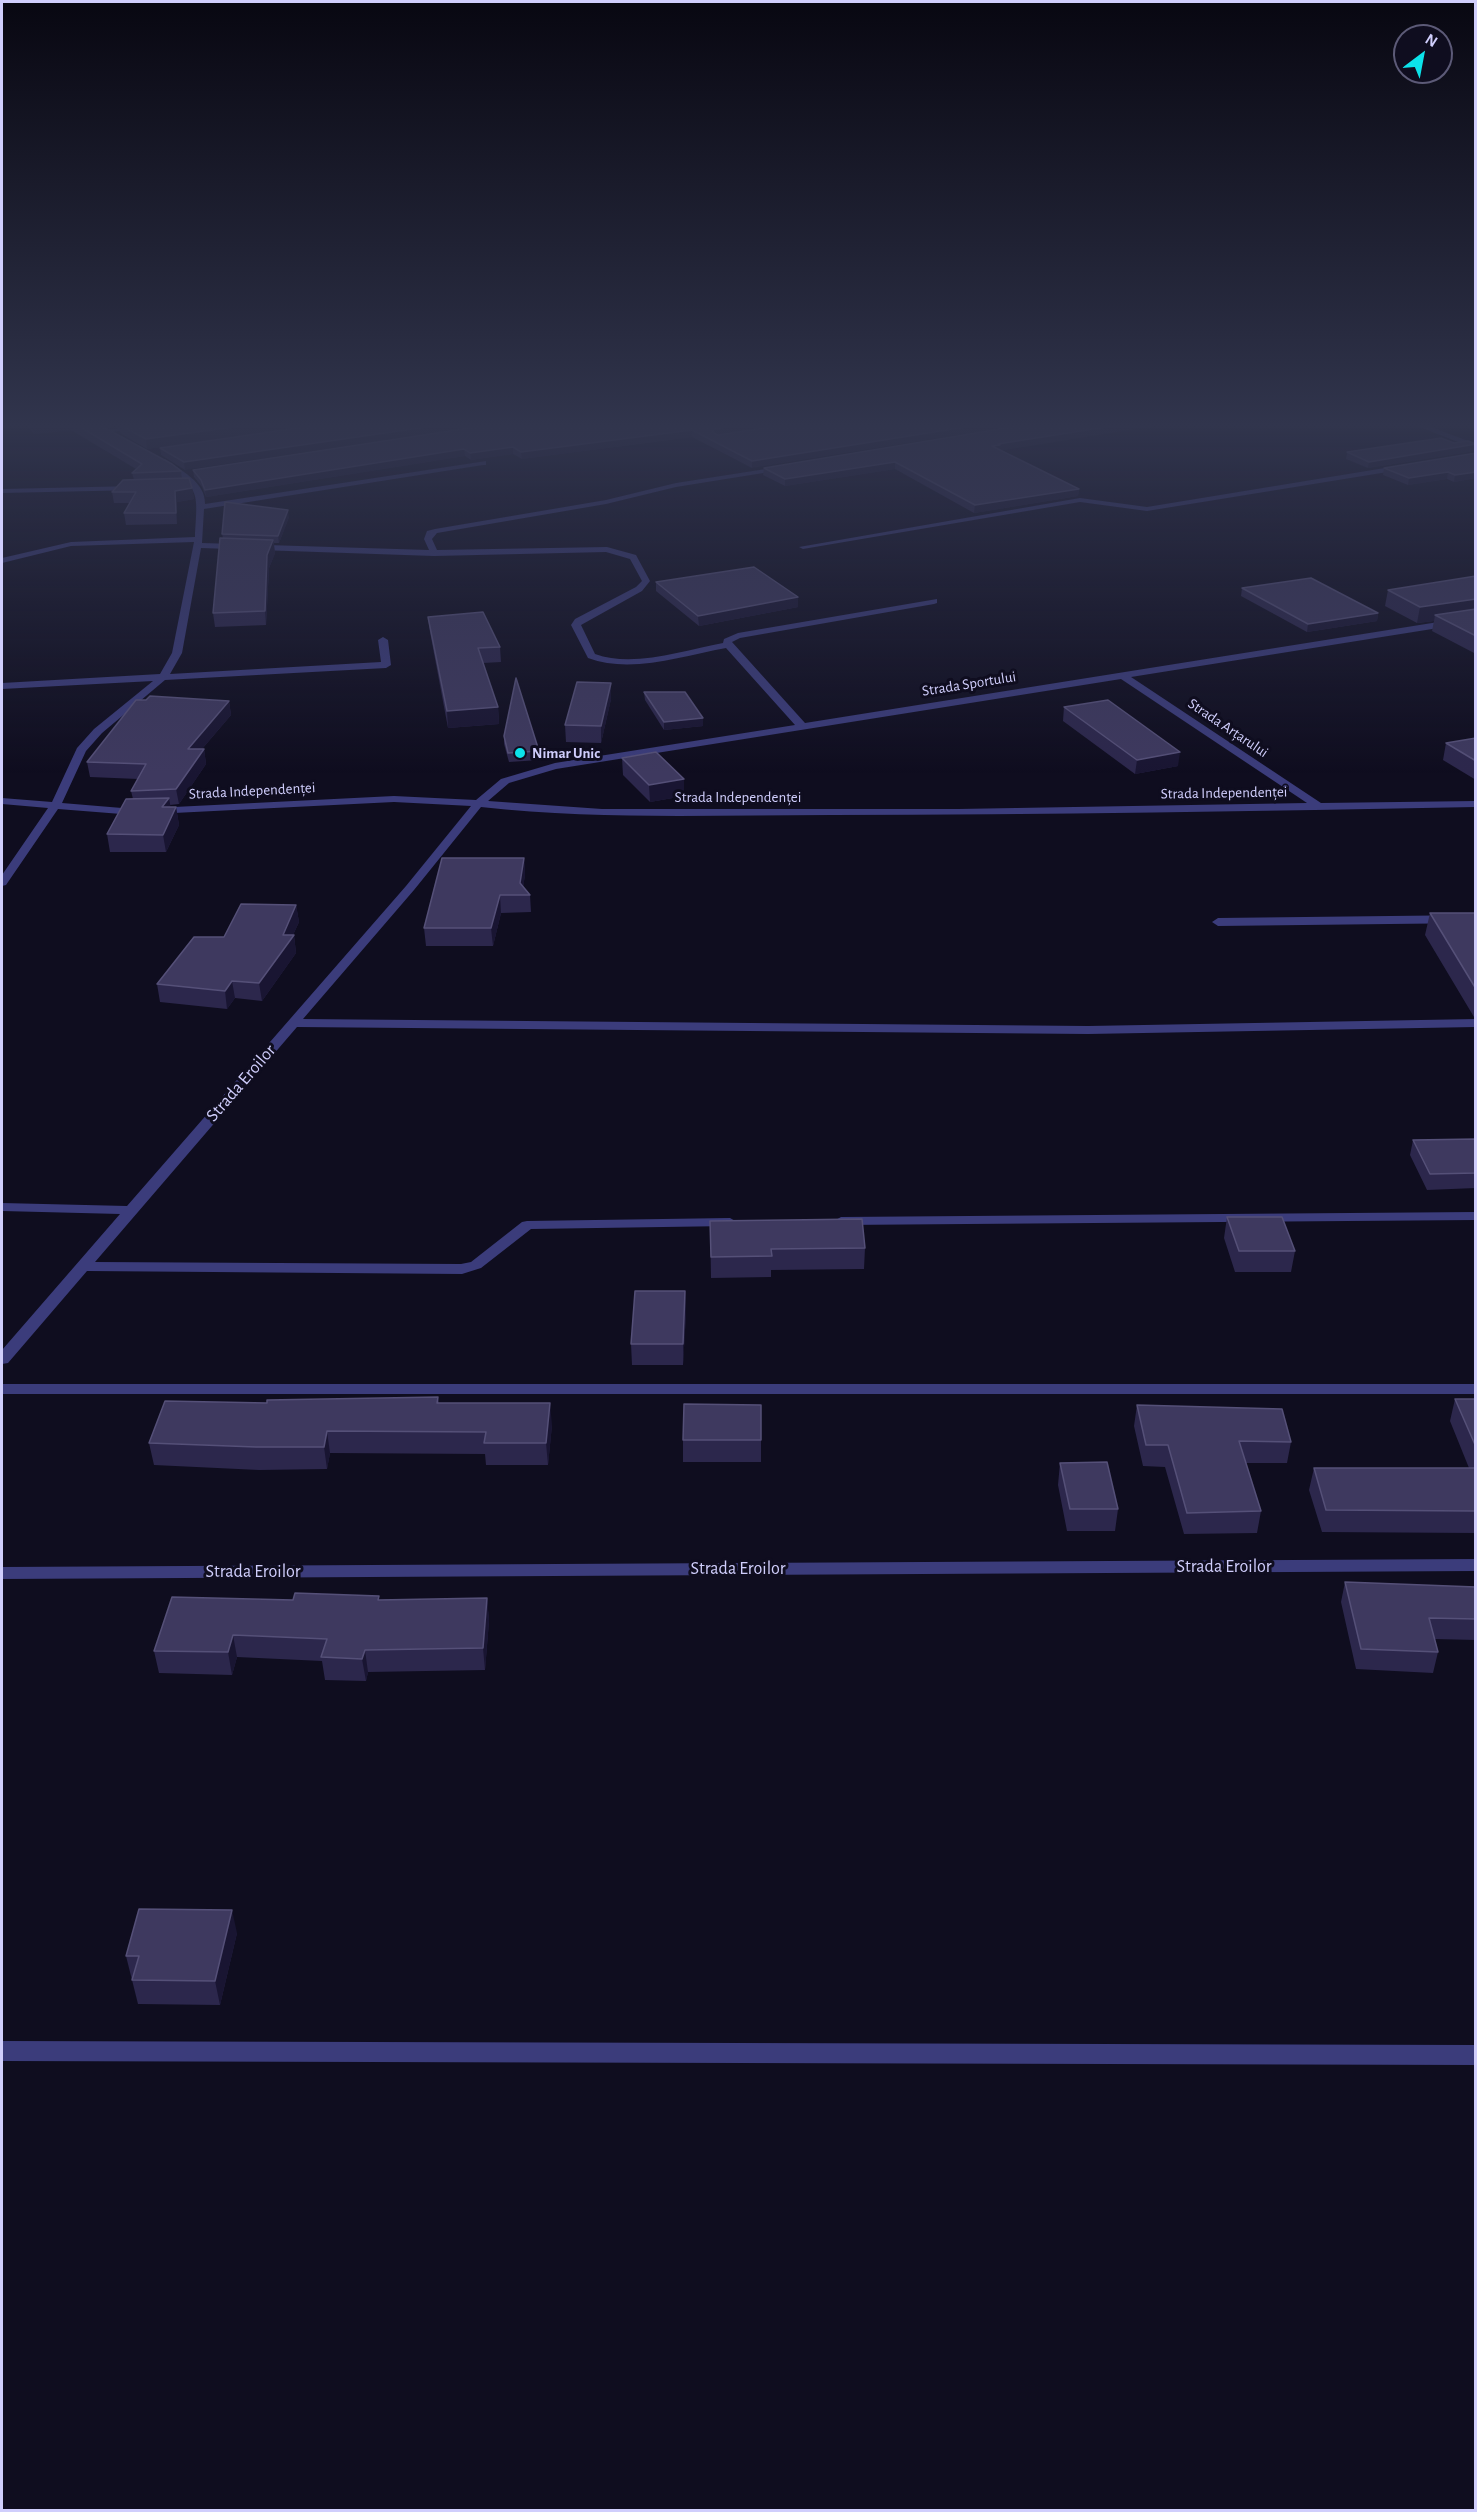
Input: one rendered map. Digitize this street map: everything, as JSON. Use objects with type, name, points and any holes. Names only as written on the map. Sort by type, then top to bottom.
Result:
[{"type":"street","points":[[428,539],[434,553]]},
{"type":"street","points":[[803,547],[849,539]]},
{"type":"street","points":[[2,883],[56,806],[81,750],[98,731],[164,676],[177,653],[198,542]]},
{"type":"street","points":[[2,560],[71,544],[198,542],[434,553],[596,548],[626,553],[633,557],[646,581],[639,588],[578,621],[576,625],[591,656],[604,662],[628,662],[728,645]]},
{"type":"street","points":[[728,645],[727,641],[738,636],[934,601]]},
{"type":"street","name":"Strada Sportului","points":[[478,804],[505,781],[536,770],[801,725],[1474,620]]},
{"type":"street","points":[[2,686],[386,665],[383,640]]},
{"type":"street","points":[[728,645],[801,725]]},
{"type":"street","name":"Strada Arțarului","points":[[1122,675],[1318,806]]},
{"type":"street","name":"Strada Independenței","points":[[2,801],[134,812],[394,799],[602,812],[958,812],[1476,804]]},
{"type":"street","name":"Strada Eroilor","points":[[2,1359],[410,888],[478,804]]},
{"type":"street","points":[[1218,922],[1476,919]]},
{"type":"street","points":[[293,1023],[1088,1030],[1476,1023]]},
{"type":"street","points":[[2,1207],[131,1210]]},
{"type":"street","points":[[822,1221],[1476,1216]]},
{"type":"street","points":[[82,1266],[462,1269],[476,1265],[527,1225],[750,1222]]},
{"type":"street","points":[[2,1389],[1476,1389]]},
{"type":"street","name":"Strada Eroilor","points":[[2,1573],[1476,1565]]},
{"type":"street","points":[[2,2051],[1476,2055]]},
{"type":"building","points":[[220,539],[273,540],[267,555],[265,611],[213,613]]},
{"type":"building","points":[[754,567],[798,597],[698,616],[656,582]]},
{"type":"building","points":[[1476,576],[1476,599],[1420,607],[1388,590]]},
{"type":"building","points":[[1311,578],[1378,613],[1308,624],[1242,588]]},
{"type":"building","points":[[1476,609],[1476,636],[1435,615]]},
{"type":"building","points":[[483,612],[500,647],[478,648],[498,707],[447,711],[428,617]]},
{"type":"building","points":[[516,678],[539,751],[508,753],[504,736]]},
{"type":"building","points":[[577,682],[611,683],[601,726],[565,725]]},
{"type":"building","points":[[644,692],[685,692],[703,718],[664,722]]},
{"type":"building","points":[[150,696],[229,701],[188,749],[204,749],[176,789],[131,791],[146,764],[87,762],[136,700],[146,700]]},
{"type":"building","points":[[1108,700],[1180,752],[1137,760],[1064,707]]},
{"type":"building","points":[[1476,738],[1476,761],[1446,743]]},
{"type":"building","points":[[656,752],[684,779],[649,785],[622,758]]},
{"type":"building","points":[[169,798],[162,807],[176,807],[163,835],[107,834],[126,799]]},
{"type":"building","points":[[442,858],[524,858],[520,883],[530,895],[500,895],[491,928],[424,928]]},
{"type":"building","points":[[241,904],[296,905],[283,935],[294,935],[259,983],[232,981],[225,991],[157,984],[194,937],[224,937]]},
{"type":"building","points":[[1430,913],[1476,913],[1476,989]]},
{"type":"building","points":[[1476,1139],[1476,1173],[1430,1174],[1413,1140]]},
{"type":"building","points":[[1227,1217],[1282,1217],[1295,1251],[1239,1251]]},
{"type":"building","points":[[862,1219],[865,1248],[771,1249],[772,1256],[711,1257],[710,1221]]},
{"type":"building","points":[[635,1291],[685,1291],[683,1344],[631,1344]]},
{"type":"building","points":[[438,1397],[437,1403],[550,1403],[546,1443],[484,1443],[486,1432],[327,1431],[324,1447],[149,1443],[165,1401],[267,1403],[267,1400]]},
{"type":"building","points":[[1455,1399],[1476,1399],[1476,1447]]},
{"type":"building","points":[[684,1404],[761,1405],[761,1440],[683,1440]]},
{"type":"building","points":[[1137,1405],[1282,1409],[1291,1442],[1239,1441],[1261,1511],[1187,1513],[1168,1445],[1146,1445]]},
{"type":"building","points":[[1107,1462],[1118,1509],[1070,1509],[1060,1463]]},
{"type":"building","points":[[1314,1468],[1476,1468],[1476,1511],[1326,1510]]},
{"type":"building","points":[[1345,1582],[1476,1587],[1476,1619],[1429,1618],[1438,1652],[1361,1649]]},
{"type":"building","points":[[295,1593],[379,1596],[378,1600],[487,1598],[483,1648],[365,1650],[362,1659],[321,1657],[327,1639],[233,1635],[228,1652],[154,1651],[172,1597],[293,1600]]},
{"type":"building","points":[[139,1909],[232,1910],[215,1981],[132,1980],[139,1956],[126,1956]]},
{"type":"place","name":"Nimar Unic","points":[[520,753]]}]
